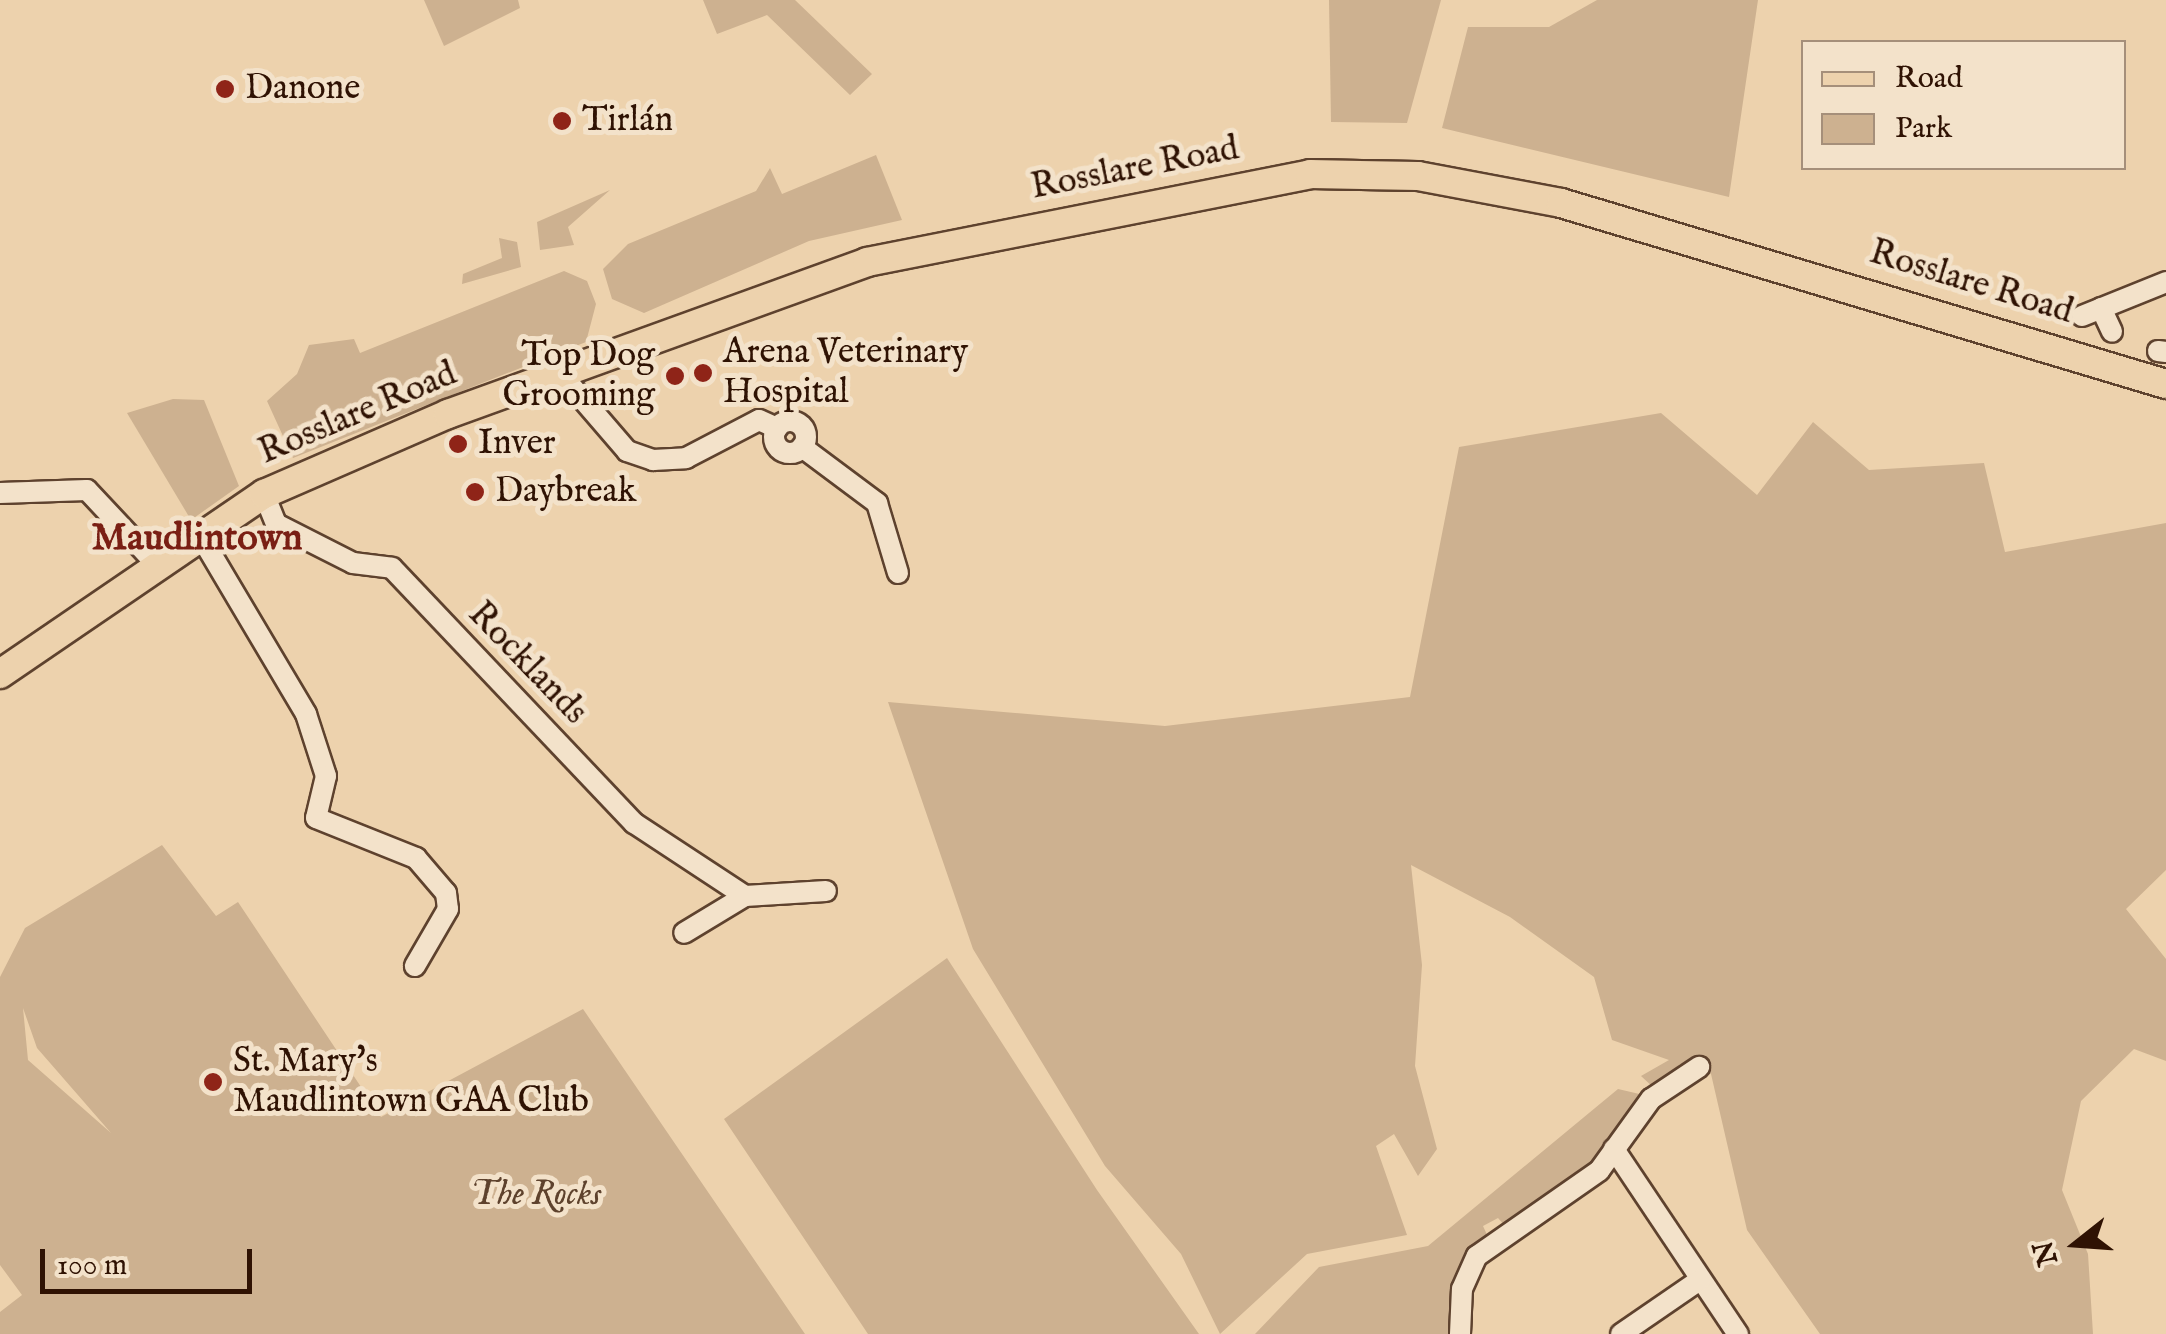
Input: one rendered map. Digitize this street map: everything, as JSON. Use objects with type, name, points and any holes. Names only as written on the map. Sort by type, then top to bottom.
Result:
[{"type":"main road","name":"Rosslare Road","points":[[158,566],[264,494],[560,372],[867,262],[1310,174],[1418,176],[1561,203],[2166,384]]},
{"type":"main road","points":[[0,674],[158,566]]},
{"type":"street","points":[[2112,332],[2092,312],[2166,282]]},
{"type":"street","points":[[560,372],[627,451],[653,460],[686,458],[759,420],[777,428],[800,424],[802,447],[877,502],[898,573]]},
{"type":"street","points":[[0,493],[87,490],[158,566]]},
{"type":"street","name":"Rocklands","points":[[264,494],[276,524],[354,563],[392,568],[634,823],[745,896]]},
{"type":"street","points":[[201,537],[306,714],[326,776],[316,818],[416,858],[446,893],[448,910],[415,966]]},
{"type":"street","points":[[684,933],[745,896],[826,892]]},
{"type":"street","points":[[1460,1334],[1462,1289],[1477,1256],[1599,1170],[1651,1099],[1690,1064]]},
{"type":"street","points":[[1614,1149],[1738,1334]]},
{"type":"street","points":[[1620,1334],[1700,1280]]},
{"type":"green space","points":[[424,0],[518,0],[520,8],[444,46]]},
{"type":"green space","points":[[703,0],[795,0],[872,74],[850,95],[767,15],[717,34]]},
{"type":"green space","points":[[1329,0],[1441,0],[1407,123],[1331,122]]},
{"type":"green space","points":[[1597,0],[1758,0],[1729,197],[1442,128],[1468,27],[1549,27]]},
{"type":"green space","points":[[876,155],[902,220],[809,241],[644,313],[612,299],[603,269],[628,244],[756,191],[770,168],[782,194]]},
{"type":"green space","points":[[610,190],[568,227],[574,245],[540,250],[537,222]]},
{"type":"green space","points":[[499,238],[517,242],[521,267],[462,284],[463,274],[502,258]]},
{"type":"green space","points":[[564,271],[587,281],[596,304],[586,342],[293,458],[267,401],[297,374],[309,345],[354,339],[360,353]]},
{"type":"green space","points":[[173,399],[204,400],[239,486],[191,520],[127,413]]},
{"type":"green space","points":[[1661,413],[1757,495],[1813,422],[1869,470],[1984,463],[2005,552],[2166,523],[2166,870],[2126,909],[2166,959],[2166,1061],[2134,1049],[2081,1101],[2062,1190],[2088,1254],[2093,1334],[1820,1334],[1747,1230],[1711,1074],[1680,1064],[1654,1088],[1641,1076],[1669,1060],[1612,1040],[1594,977],[1510,917],[1411,865],[1422,965],[1415,1066],[1437,1149],[1418,1176],[1394,1134],[1376,1146],[1407,1235],[1307,1254],[1220,1334],[1181,1254],[1105,1166],[973,949],[888,702],[1165,726],[1410,697],[1459,447]]},
{"type":"green space","name":"The Rocks","points":[[162,845],[216,916],[238,902],[381,1117],[583,1009],[805,1334],[0,1334],[0,1312],[22,1295],[0,1265],[0,977],[25,928]],"holes":[[[23,1008],[37,1048],[111,1133],[28,1060]]]},
{"type":"green space","points":[[947,958],[1097,1190],[1199,1334],[868,1334],[724,1119]]},
{"type":"green space","points":[[1618,1089],[1648,1096],[1592,1166],[1505,1226],[1498,1218],[1483,1226],[1488,1237],[1453,1334],[1255,1334],[1319,1267],[1428,1246]]},
{"type":"place","name":"Danone","points":[[225,89]]},
{"type":"place","name":"Tirlán","points":[[562,121]]},
{"type":"place","name":"Arena Veterinary Hospital","points":[[703,373]]},
{"type":"place","name":"Top Dog Grooming","points":[[675,376]]},
{"type":"place","name":"Inver","points":[[458,444]]},
{"type":"place","name":"Daybreak","points":[[475,492]]},
{"type":"place","name":"St. Mary's Maudlintown GAA Club","points":[[213,1082]]},
{"type":"district","name":"Maudlintown","points":[[197,540]]}]
